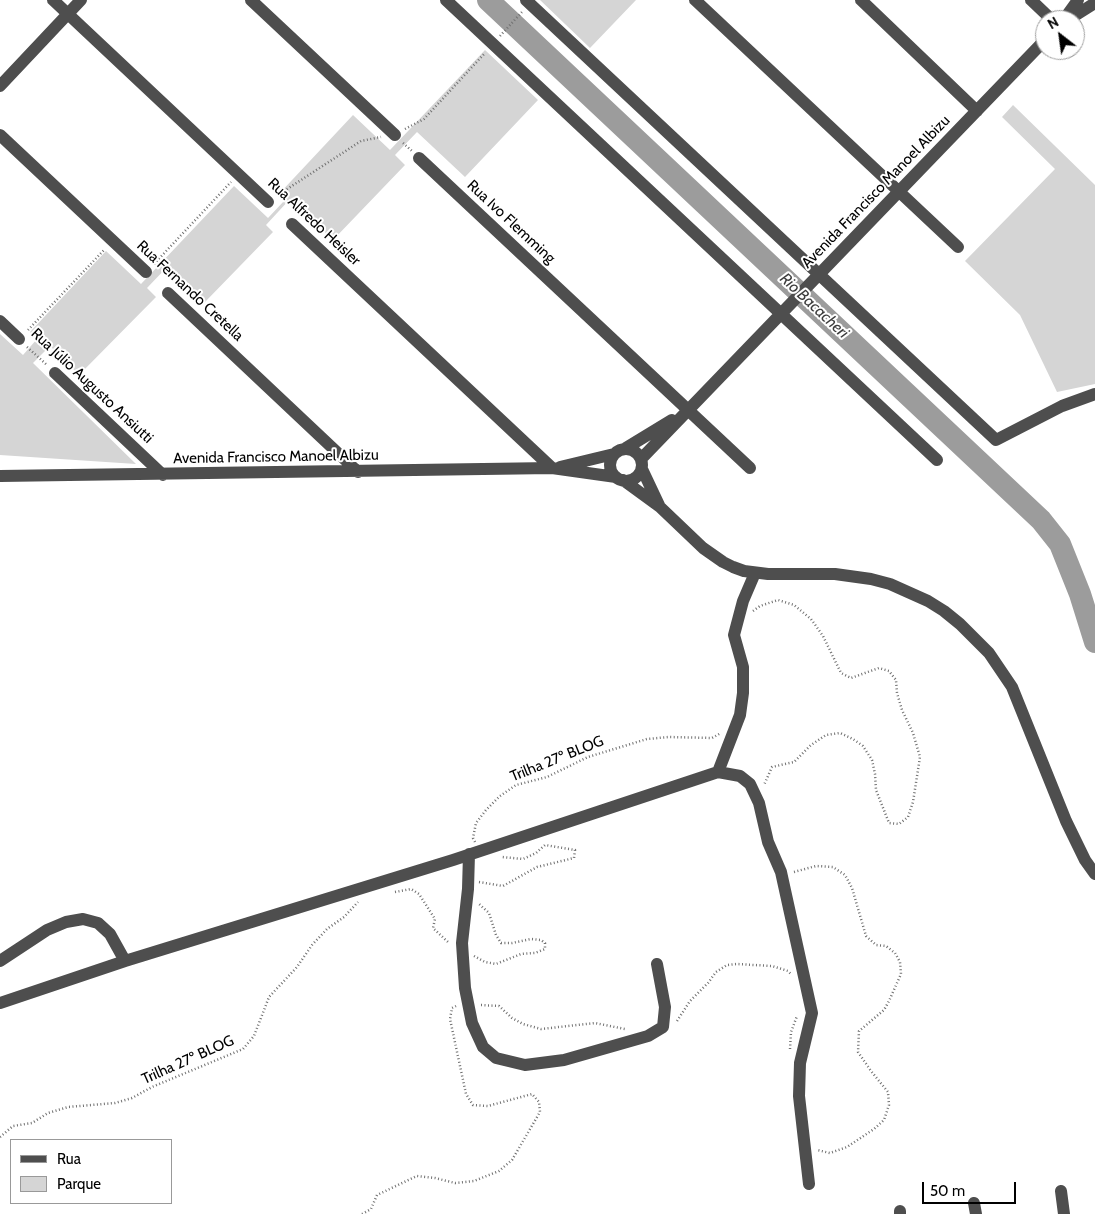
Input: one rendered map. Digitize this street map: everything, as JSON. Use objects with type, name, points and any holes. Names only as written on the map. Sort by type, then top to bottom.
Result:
[{"type":"street","name":"Rua Alfredo Heisler","points":[[53,0],[268,202]]},
{"type":"street","points":[[0,86],[80,0]]},
{"type":"street","points":[[251,0],[395,135]]},
{"type":"street","points":[[446,0],[496,40],[785,310],[937,460]]},
{"type":"street","points":[[695,0],[958,247]]},
{"type":"street","points":[[861,0],[977,111]]},
{"type":"street","points":[[1031,0],[1042,10]]},
{"type":"street","points":[[1084,10],[1095,3]]},
{"type":"street","points":[[525,5],[817,277],[996,440],[1062,406],[1095,394]]},
{"type":"street","name":"Avenida Francisco Manoel Albizu","points":[[641,464],[688,410],[1035,50]]},
{"type":"street","name":"Rua Fernando Cretella","points":[[0,135],[146,272]]},
{"type":"street","name":"Rua Ivo Flemming","points":[[419,158],[750,468]]},
{"type":"street","name":"Rua Alfredo Heisler","points":[[292,224],[552,468]]},
{"type":"street","name":"Rua Fernando Cretella","points":[[168,293],[358,472]]},
{"type":"street","name":"Rua Júlio Augusto Ansiutti","points":[[0,321],[19,339]]},
{"type":"street","name":"Rua Júlio Augusto Ansiutti","points":[[55,373],[163,475]]},
{"type":"street","name":"Avenida Francisco Manoel Albizu","points":[[552,468],[620,451],[688,410]]},
{"type":"street","points":[[660,508],[635,451],[620,451],[610,463],[612,473],[660,508],[712,556],[733,567],[755,572],[853,576],[890,584],[928,601],[944,611],[968,631],[989,653],[1012,687],[1066,821],[1085,860],[1095,874]]},
{"type":"street","points":[[619,479],[632,480],[640,473],[641,464]]},
{"type":"street","name":"Avenida Francisco Manoel Albizu","points":[[0,476],[552,468],[619,479]]},
{"type":"street","points":[[718,772],[740,715],[743,693],[743,667],[734,635],[743,601],[755,572]]},
{"type":"street","points":[[0,1003],[125,960],[475,852],[718,772],[740,776],[750,784],[759,803],[768,842],[781,872],[812,1013],[800,1063],[799,1096],[809,1184]]},
{"type":"street","points":[[475,852],[468,889],[462,943],[465,988],[472,1023],[483,1047],[496,1058],[525,1065],[564,1060],[648,1036],[663,1027],[665,1007],[657,964]]},
{"type":"street","points":[[0,961],[47,930],[66,922],[82,919],[98,923],[110,934],[125,960]]},
{"type":"street","points":[[1061,1191],[1064,1214]]},
{"type":"path","points":[[268,202],[361,141],[395,135],[424,119],[496,40],[525,5]]},
{"type":"path","points":[[395,135],[419,158]]},
{"type":"path","points":[[146,272],[238,174]]},
{"type":"path","points":[[19,339],[113,241]]},
{"type":"path","name":"Rua Júlio Augusto Ansiutti","points":[[19,339],[55,373]]},
{"type":"path","points":[[752,612],[760,606],[778,600],[794,604],[811,619],[823,636],[841,672],[851,678],[879,668],[889,671],[896,680],[897,693],[902,710],[920,757],[913,802],[908,817],[899,824],[890,823],[876,790],[872,760],[863,746],[840,733],[826,735],[811,745],[794,762],[772,768],[764,784],[759,803]]},
{"type":"path","name":"Trilha 27º BLOG","points":[[475,852],[473,838],[476,822],[500,796],[516,786],[546,777],[588,757],[647,739],[669,737],[712,738],[728,729],[740,715]]},
{"type":"path","points":[[388,894],[411,889],[419,894],[435,919],[433,928],[446,941],[485,962],[496,964],[516,956],[545,949],[545,943],[541,940],[531,939],[512,943],[500,942],[496,936],[489,912],[476,901],[468,889],[477,881],[503,886],[537,866],[574,858],[575,850],[545,846],[523,859],[496,857],[475,852]]},
{"type":"path","points":[[781,872],[798,872],[816,866],[833,867],[845,875],[852,888],[866,936],[876,945],[886,946],[895,952],[900,962],[901,974],[884,1010],[859,1031],[858,1052],[871,1072],[888,1092],[889,1105],[884,1120],[847,1147],[830,1153],[811,1147],[803,1135]]},
{"type":"path","name":"Trilha 27º BLOG","points":[[0,1137],[13,1126],[32,1123],[48,1113],[68,1107],[115,1103],[132,1098],[152,1087],[243,1049],[254,1036],[269,997],[297,967],[322,934],[359,901]]},
{"type":"green space","points":[[540,0],[636,0],[590,48]]},
{"type":"green space","points":[[485,50],[538,100],[465,177],[417,132],[395,155],[405,165],[333,240],[290,199],[266,225],[273,232],[205,302],[168,266],[147,288],[156,297],[79,375],[50,346],[33,363],[136,464],[0,455],[0,334],[23,355],[37,339],[30,332],[106,251],[141,284],[234,186],[268,218],[284,201],[278,195],[353,115],[390,150]]},
{"type":"green space","points":[[1013,105],[1095,185],[1095,384],[1057,392],[1020,315],[965,261],[1055,169],[1002,117]]},
{"type":"waterway","name":"Rio Bacacheri","points":[[488,0],[1041,520],[1060,544],[1080,594],[1095,642]]}]
